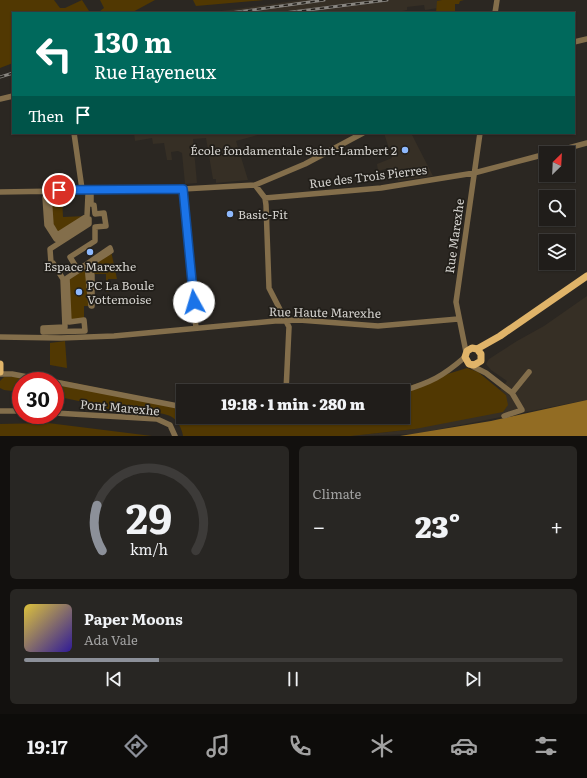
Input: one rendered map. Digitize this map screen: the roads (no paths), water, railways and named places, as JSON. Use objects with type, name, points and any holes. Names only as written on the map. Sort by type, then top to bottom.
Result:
[{"type":"main road","points":[[470,352],[482,356],[480,362],[472,366],[467,363],[470,352],[500,336],[587,276]]},
{"type":"main road","points":[[0,364],[0,373]]},
{"type":"street","points":[[495,12],[497,0]]},
{"type":"street","points":[[575,42],[587,39]]},
{"type":"street","points":[[0,99],[12,96]]},
{"type":"street","points":[[74,134],[82,189]]},
{"type":"street","points":[[0,192],[82,189],[183,189],[255,186],[306,164],[361,134]]},
{"type":"street","name":"Rue Marexhe","points":[[470,352],[464,341],[458,319],[456,302],[480,134]]},
{"type":"street","points":[[575,146],[587,143]]},
{"type":"street","name":"Rue des Trois Pierres","points":[[265,198],[381,188],[474,173],[539,156]]},
{"type":"street","points":[[255,186],[265,198],[269,288],[287,320],[289,327],[286,384]]},
{"type":"street","points":[[183,189],[196,328]]},
{"type":"street","points":[[88,195],[91,195],[91,204],[94,205],[95,214],[104,214],[106,226],[95,227],[95,241],[70,257],[78,270],[110,248],[111,251],[89,265],[89,275],[92,275],[92,306],[87,265],[67,278],[69,322],[84,320],[85,331],[44,332],[44,328],[65,326],[63,279],[53,263],[51,263],[50,249],[89,224],[89,219],[56,239],[48,225],[45,197],[49,196],[51,225],[57,235],[87,216],[88,195]]},
{"type":"street","name":"Rue Haute Marexhe","points":[[0,337],[61,338],[114,336],[287,320],[378,326],[458,319]]},
{"type":"street","points":[[410,389],[432,382],[448,372],[470,352]]},
{"type":"street","points":[[480,362],[486,373]]},
{"type":"street","points":[[472,366],[486,373],[512,393],[522,410],[504,416]]},
{"type":"street","points":[[512,393],[529,372]]},
{"type":"street","points":[[0,373],[12,374]]},
{"type":"street","points":[[64,384],[176,406]]},
{"type":"street","points":[[0,411],[12,411]]},
{"type":"street","name":"Pont Marexhe","points":[[64,414],[157,419],[170,425],[175,436]]},
{"type":"railway","points":[[237,12],[324,0]]},
{"type":"railway","points":[[292,12],[387,0]]},
{"type":"railway","points":[[0,77],[12,73]]},
{"type":"place","name":"École fondamentale Saint-Lambert 2","points":[[405,150]]},
{"type":"place","name":"Basic-Fit","points":[[230,214]]},
{"type":"place","name":"Espace Marexhe","points":[[90,252]]},
{"type":"place","name":"PC La Boule Vottemoise","points":[[79,292]]}]
